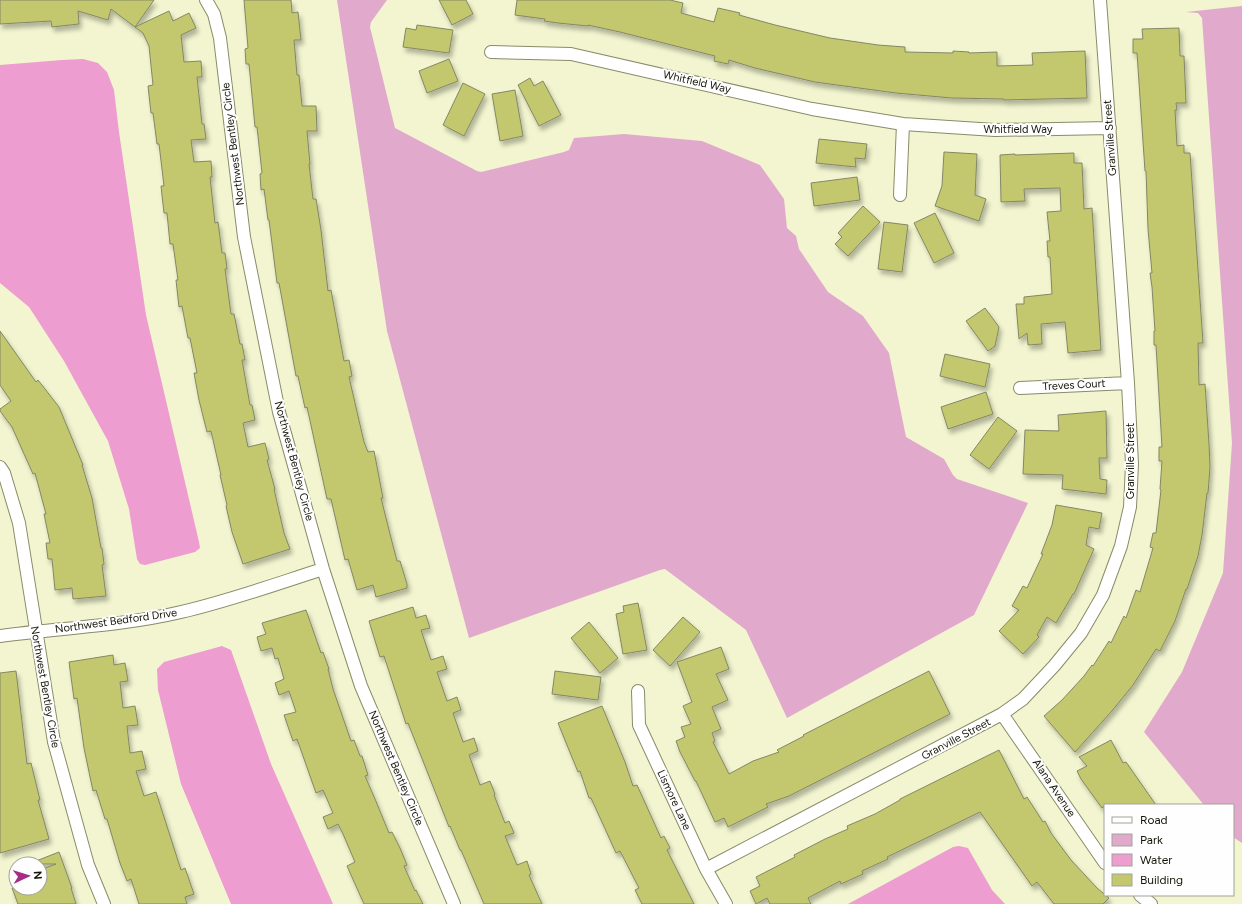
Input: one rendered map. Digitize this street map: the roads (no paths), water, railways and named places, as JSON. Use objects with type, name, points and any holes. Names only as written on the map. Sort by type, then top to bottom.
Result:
[{"type":"street","name":"Northwest Bentley Circle","points":[[206,0],[214,14],[220,38],[244,237],[279,412],[323,569],[361,686],[454,904]]},
{"type":"street","name":"Granville Street","points":[[706,869],[1002,714],[1023,699],[1054,666],[1081,633],[1103,595],[1121,546],[1130,507],[1132,464],[1128,383],[1100,0]]},
{"type":"street","name":"Whitfield Way","points":[[491,52],[571,54],[812,109],[903,124],[995,130],[1110,128]]},
{"type":"street","points":[[900,195],[903,124]]},
{"type":"street","name":"Treves Court","points":[[1020,388],[1128,383]]},
{"type":"street","name":"Northwest Bentley Circle","points":[[0,467],[4,473],[19,523],[35,631],[54,742],[88,865],[104,904]]},
{"type":"street","name":"Northwest Bedford Drive","points":[[0,636],[117,623],[180,612],[222,601],[323,569]]},
{"type":"street","name":"Lismore Lane","points":[[638,690],[639,725],[706,869],[726,904]]},
{"type":"street","name":"Alana Avenue","points":[[1002,714],[1104,862]]},
{"type":"street","points":[[1141,896],[1151,904]]},
{"type":"water","points":[[83,59],[98,63],[107,72],[114,90],[146,315],[200,548],[195,552],[145,565],[140,564],[137,559],[129,509],[108,441],[64,361],[29,307],[0,283],[0,65]]},
{"type":"water","points":[[222,646],[231,650],[271,764],[333,904],[231,904],[181,784],[158,690],[157,669],[164,662]]},
{"type":"water","points":[[959,846],[968,848],[992,890],[1005,904],[848,904],[953,847]]}]
